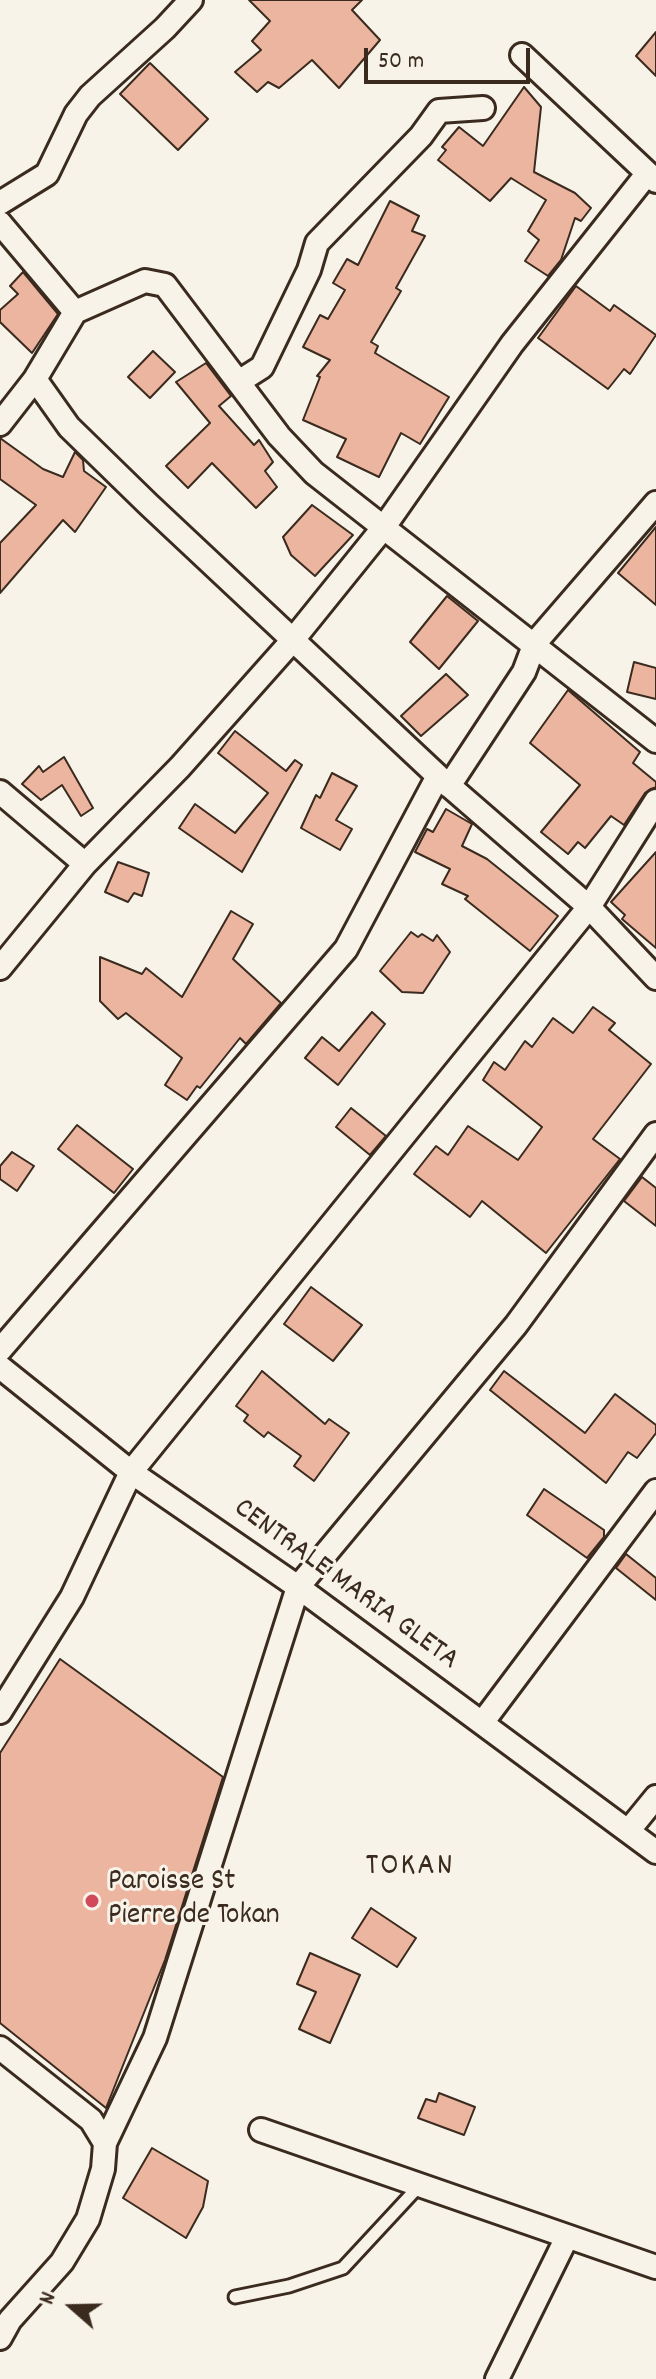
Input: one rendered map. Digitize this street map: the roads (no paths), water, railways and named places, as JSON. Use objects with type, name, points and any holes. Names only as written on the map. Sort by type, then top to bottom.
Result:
[{"type":"street","points":[[0,203],[47,174],[76,114],[90,96],[191,0]]},
{"type":"street","points":[[0,968],[85,864],[180,767],[292,641],[384,527],[512,344],[652,177],[522,55]]},
{"type":"street","points":[[240,381],[262,367],[309,270],[317,243],[421,136],[439,111],[483,108]]},
{"type":"street","points":[[0,223],[75,312]]},
{"type":"street","points":[[0,424],[35,379],[75,312],[145,281],[165,285],[279,436],[314,473],[535,643],[656,741]]},
{"type":"street","points":[[35,379],[69,427],[292,641],[444,781],[589,907],[656,978]]},
{"type":"street","points":[[0,1350],[346,949],[444,781],[524,672],[535,643],[656,503]]},
{"type":"street","points":[[0,792],[85,864]]},
{"type":"street","points":[[0,1712],[72,1597],[131,1472],[589,907],[656,801]]},
{"type":"street","points":[[0,2338],[10,2320],[62,2262],[88,2219],[103,2169],[105,2143],[155,2038],[298,1587],[516,1325],[656,1134]]},
{"type":"street","name":"CENTRALE MARIA GLETA","points":[[0,1367],[131,1472],[298,1587],[656,1852]]},
{"type":"street","points":[[482,1723],[656,1491]]},
{"type":"street","points":[[629,1830],[656,1797]]},
{"type":"street","points":[[0,2048],[91,2120],[105,2143]]},
{"type":"street","points":[[261,2130],[656,2267]]},
{"type":"street","points":[[497,2379],[567,2237]]},
{"type":"lane","points":[[235,2297],[289,2286],[343,2268],[420,2185]]},
{"type":"place","name":"Paroisse St Pierre de Tokan","points":[[92,1901]]},
{"type":"district","name":"TOKAN","points":[[410,1869]]}]
